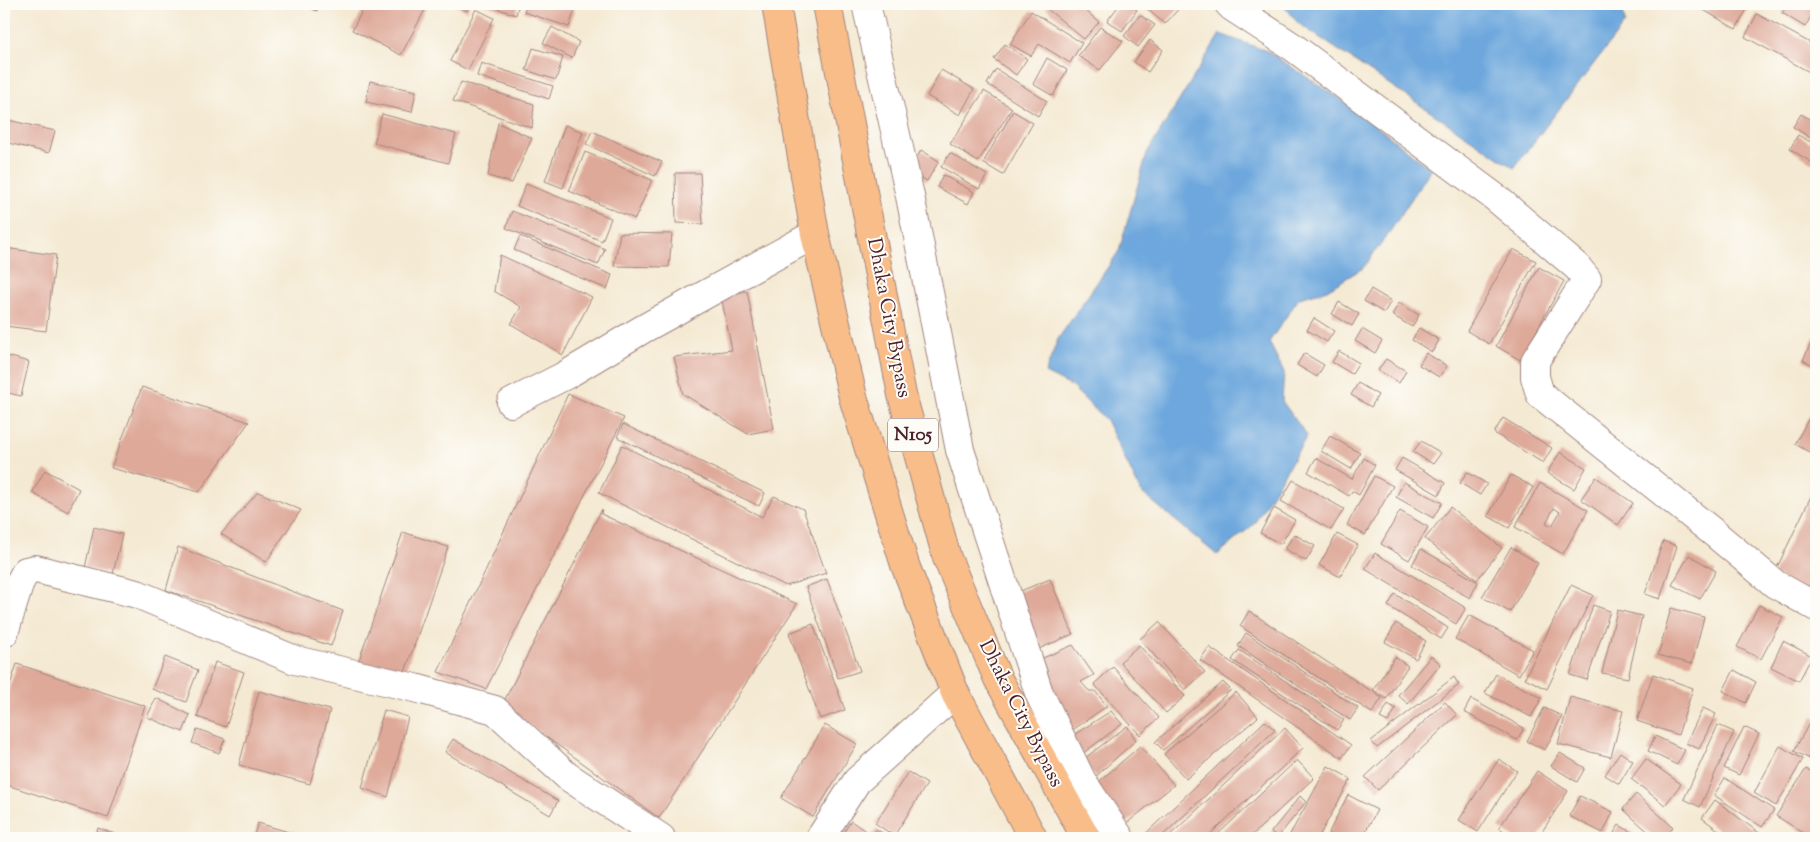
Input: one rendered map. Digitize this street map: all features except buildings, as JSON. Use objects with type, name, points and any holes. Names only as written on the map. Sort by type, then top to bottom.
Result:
[{"type":"highway","points":[[776,4],[815,234],[853,397],[904,566],[955,693],[1033,838]]},
{"type":"highway","name":"Dhaka City Bypass","points":[[827,4],[902,395],[947,558],[998,680],[1086,838]]},
{"type":"street","points":[[866,4],[910,196],[960,450],[1039,693],[1082,781],[1120,838]]},
{"type":"street","points":[[1229,4],[1232,8],[1293,47],[1496,198],[1577,267],[1587,279],[1535,361],[1535,377],[1540,394],[1775,584],[1816,607]]},
{"type":"street","points":[[511,403],[566,375],[644,329],[815,234]]},
{"type":"street","points":[[4,633],[20,582],[26,571],[36,569],[137,594],[295,660],[415,688],[495,710],[567,776],[661,838]]},
{"type":"street","points":[[820,838],[858,781],[955,693]]},
{"type":"water","points":[[1283,4],[1622,4],[1625,23],[1514,168],[1298,23]]},
{"type":"water","points":[[1220,34],[1267,51],[1348,104],[1431,169],[1391,230],[1363,268],[1327,290],[1299,298],[1269,342],[1284,372],[1282,401],[1307,436],[1254,524],[1217,555],[1141,492],[1106,420],[1071,386],[1045,373],[1058,339],[1119,251],[1147,153]]}]
